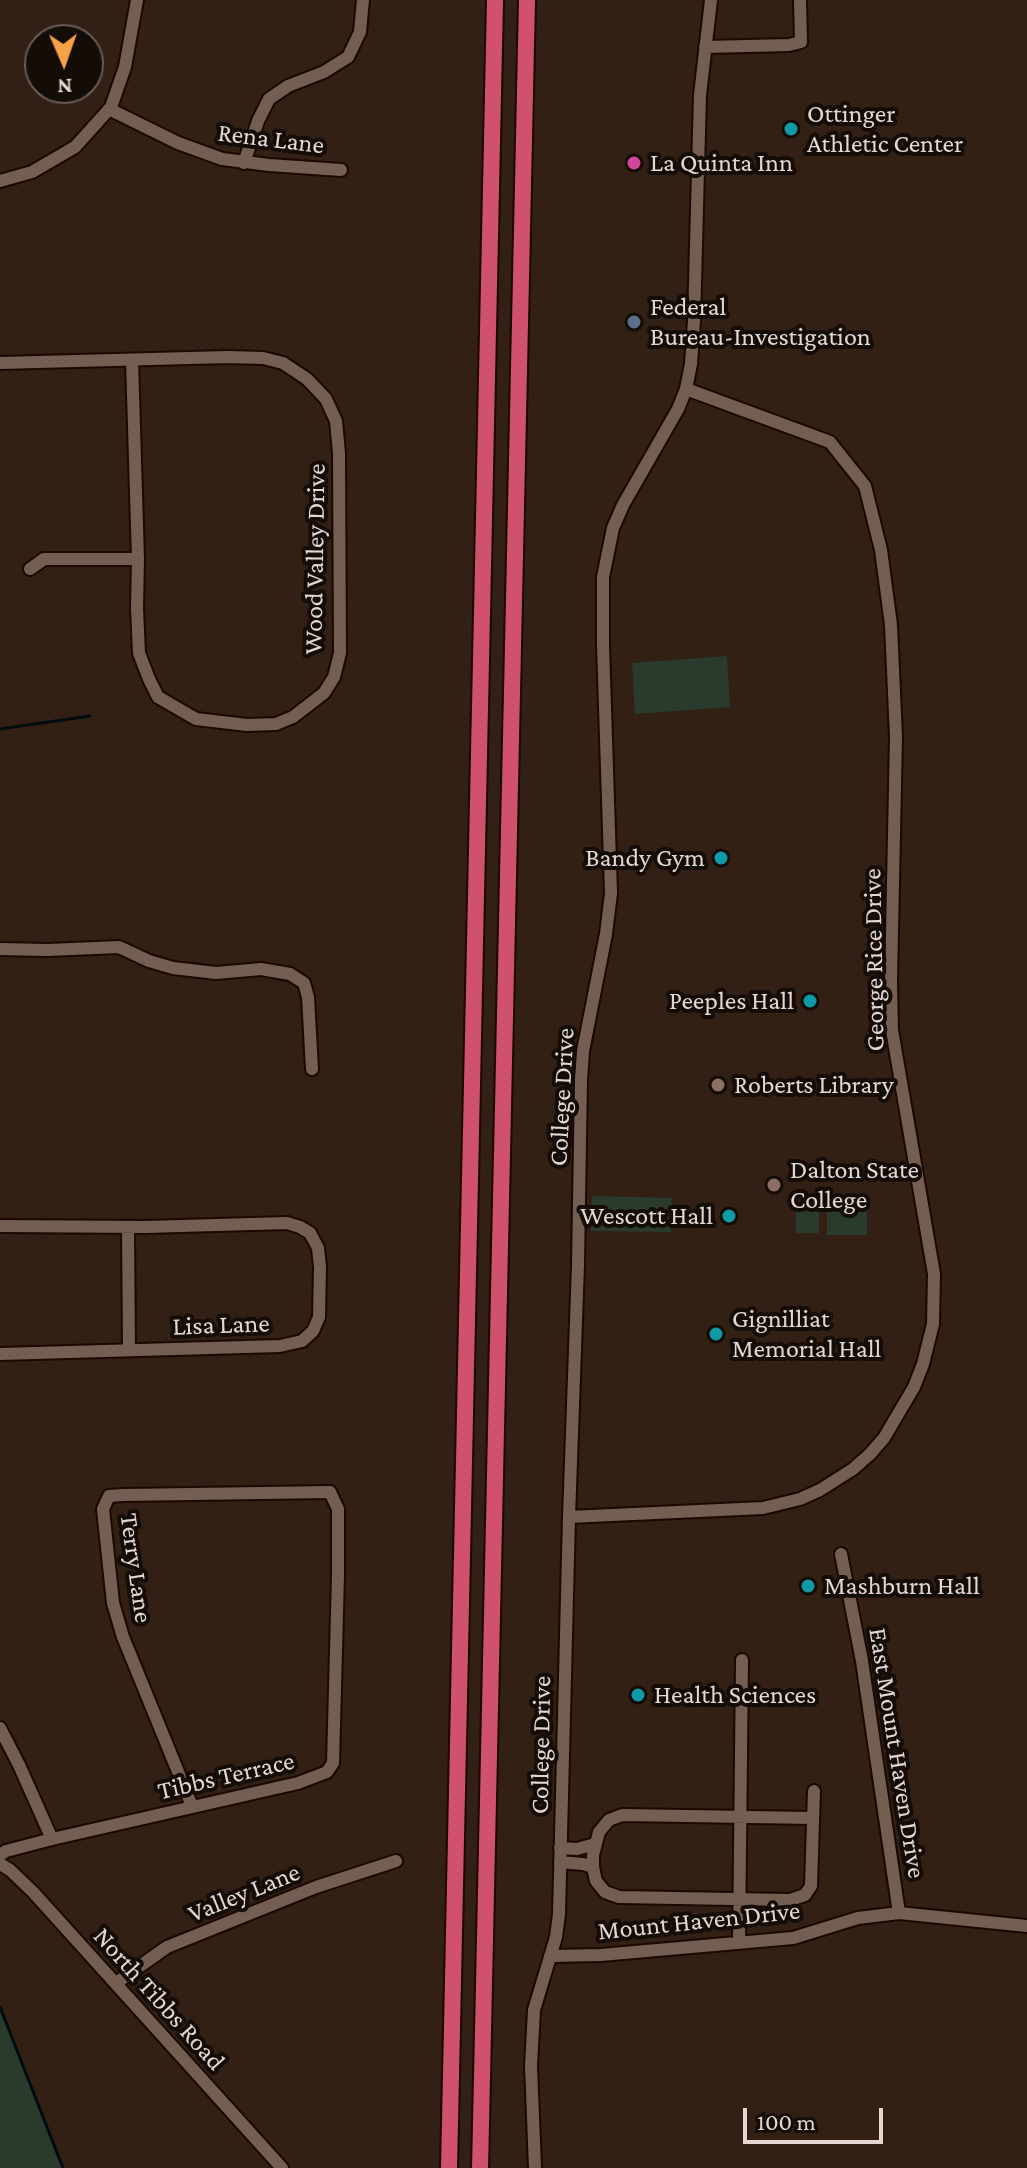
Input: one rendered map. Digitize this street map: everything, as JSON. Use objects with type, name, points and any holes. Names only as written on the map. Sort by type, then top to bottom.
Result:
[{"type":"highway","points":[[449,2168],[495,0]]},
{"type":"highway","points":[[480,2168],[527,0]]},
{"type":"street","points":[[0,181],[32,172],[75,147],[109,109],[125,67],[137,0]]},
{"type":"street","points":[[244,163],[269,99],[288,86],[324,72],[348,57],[360,32],[363,0]]},
{"type":"street","name":"College Drive","points":[[535,2168],[531,2066],[534,2010],[556,1937],[559,1914],[582,1065],[611,893],[603,577],[613,528],[686,389],[691,364],[700,95],[711,0]]},
{"type":"street","points":[[705,47],[801,42],[800,0]]},
{"type":"street","name":"Rena Lane","points":[[109,109],[178,143],[222,159],[341,170]]},
{"type":"street","name":"Wood Valley Drive","points":[[0,363],[228,357],[263,358],[283,363],[307,379],[326,399],[336,421],[339,453],[340,653],[334,677],[324,693],[293,717],[276,724],[247,725],[196,719],[158,697],[149,679],[139,653],[132,360]]},
{"type":"street","name":"George Rice Drive","points":[[569,1517],[763,1508],[800,1499],[820,1490],[853,1469],[884,1438],[914,1387],[933,1324],[934,1274],[892,1030],[896,737],[891,625],[881,550],[865,486],[830,442],[686,389]]},
{"type":"street","points":[[30,569],[44,559],[138,559]]},
{"type":"street","points":[[0,949],[119,947],[173,968],[216,973],[261,969],[290,974],[304,983],[308,997],[312,1069]]},
{"type":"street","name":"Lisa Lane","points":[[0,1226],[287,1223],[310,1233],[318,1248],[320,1267],[319,1317],[313,1331],[302,1341],[280,1346],[0,1354]]},
{"type":"street","points":[[128,1227],[129,1350]]},
{"type":"street","name":"Tibbs Terrace","points":[[0,1855],[52,1839],[317,1777],[327,1772],[333,1763],[338,1509],[330,1492]]},
{"type":"street","name":"Terry Lane","points":[[192,1806],[123,1637],[113,1603],[103,1509],[109,1496],[330,1492]]},
{"type":"street","name":"East Mount Haven Drive","points":[[841,1554],[862,1661],[899,1913]]},
{"type":"street","points":[[739,1943],[742,1660]]},
{"type":"street","points":[[0,1728],[52,1839]]},
{"type":"street","points":[[813,1818],[622,1815],[609,1820],[599,1832],[593,1867],[596,1881],[605,1892],[619,1897],[790,1900],[805,1895],[811,1886],[814,1791]]},
{"type":"street","points":[[560,1848],[577,1849],[595,1844]]},
{"type":"street","name":"Valley Lane","points":[[116,1983],[167,1947],[316,1887],[396,1861]]},
{"type":"street","points":[[560,1862],[593,1867]]},
{"type":"street","name":"North Tibbs Road","points":[[0,1864],[33,1892],[282,2168]]},
{"type":"street","name":"Mount Haven Drive","points":[[550,1956],[601,1955],[793,1938],[858,1918],[899,1913],[1027,1926]]},
{"type":"green space","points":[[727,656],[730,707],[635,714],[632,663]]},
{"type":"green space","points":[[592,1196],[672,1198],[671,1232],[591,1231]]},
{"type":"green space","points":[[827,1202],[867,1202],[867,1235],[827,1235]]},
{"type":"green space","points":[[796,1203],[819,1203],[819,1233],[796,1233]]},
{"type":"green space","points":[[0,2004],[64,2168],[0,2168]]},
{"type":"waterway","points":[[0,729],[90,716]]},
{"type":"waterway","points":[[0,2007],[63,2168]]},
{"type":"place","name":"Ottinger Athletic Center","points":[[791,129]]},
{"type":"place","name":"La Quinta Inn","points":[[634,163]]},
{"type":"place","name":"Federal Bureau-Investigation","points":[[634,322]]},
{"type":"place","name":"Bandy Gym","points":[[721,858]]},
{"type":"place","name":"Peeples Hall","points":[[810,1001]]},
{"type":"place","name":"Roberts Library","points":[[718,1085]]},
{"type":"place","name":"Dalton State College","points":[[774,1185]]},
{"type":"place","name":"Wescott Hall","points":[[729,1216]]},
{"type":"place","name":"Gignilliat Memorial Hall","points":[[716,1334]]},
{"type":"place","name":"Mashburn Hall","points":[[808,1586]]},
{"type":"place","name":"Health Sciences","points":[[638,1695]]}]
